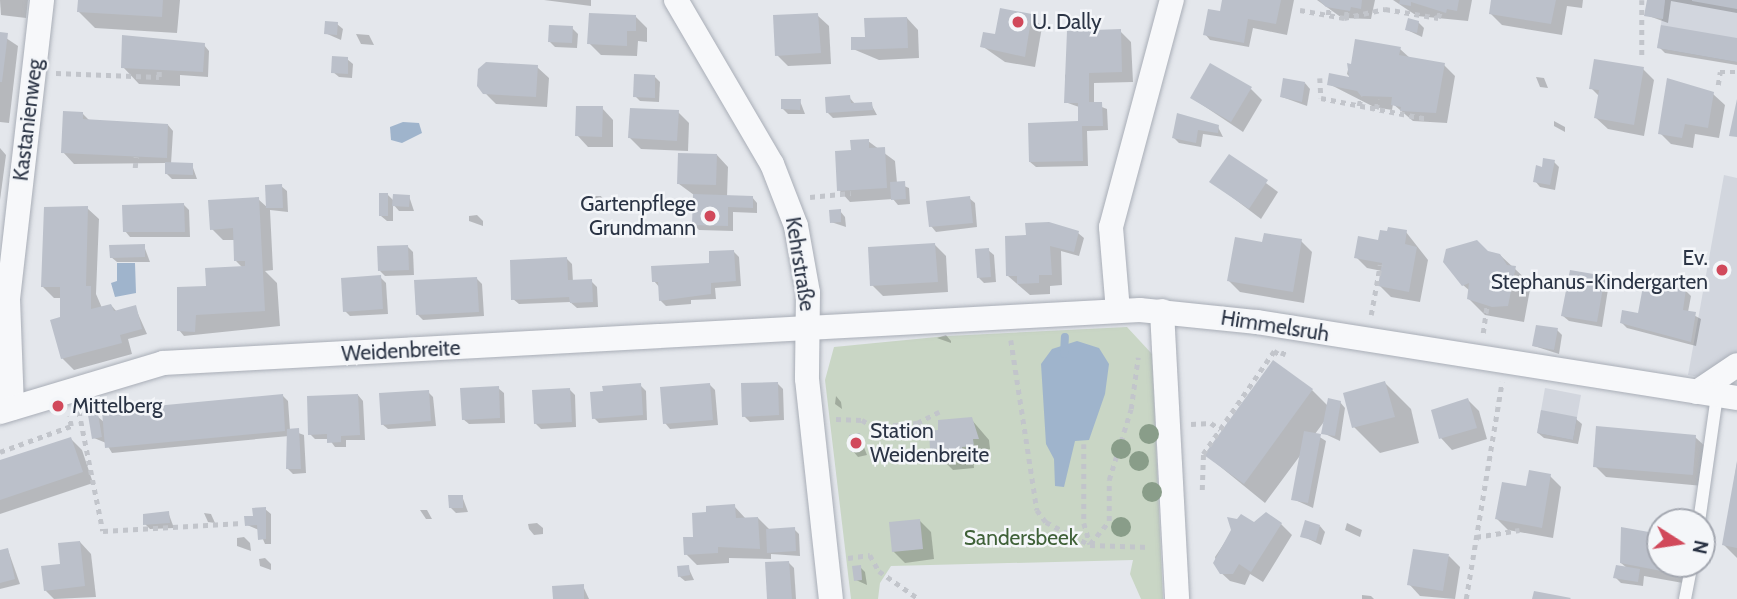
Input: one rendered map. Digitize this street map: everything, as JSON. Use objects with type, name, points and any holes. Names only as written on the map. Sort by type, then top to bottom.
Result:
[{"type":"street","name":"Kastanienweg","points":[[6,410],[8,299],[42,0]]},
{"type":"street","name":"Kehrstraße","points":[[676,0],[743,109],[788,200],[808,293],[810,419],[831,599]]},
{"type":"street","points":[[1118,311],[1111,227],[1172,0]]},
{"type":"street","points":[[1162,310],[1166,337],[1177,599]]},
{"type":"street","name":"Himmelsruh","points":[[808,327],[1162,310],[1717,395]]},
{"type":"street","name":"Weidenbreite","points":[[6,410],[163,363],[808,327]]},
{"type":"street","points":[[1717,395],[1726,369],[1737,365]]},
{"type":"lane","points":[[1701,508],[1717,395]]},
{"type":"lane","points":[[1685,599],[1689,578]]},
{"type":"path","points":[[1642,0],[1642,57]]},
{"type":"path","points":[[1328,15],[1329,7]]},
{"type":"path","points":[[1300,10],[1346,18],[1385,9],[1404,9],[1438,18],[1440,12]]},
{"type":"path","points":[[1346,18],[1347,10]]},
{"type":"path","points":[[34,73],[159,77],[159,70]]},
{"type":"path","points":[[1718,85],[1720,72],[1737,72]]},
{"type":"path","points":[[1320,78],[1321,98],[1428,119]]},
{"type":"path","points":[[1359,106],[1361,96]]},
{"type":"path","points":[[1376,109],[1378,99]]},
{"type":"path","points":[[135,168],[136,157]]},
{"type":"path","points":[[788,200],[851,192]]},
{"type":"path","points":[[1366,340],[1380,265]]},
{"type":"path","points":[[1484,328],[1487,306]]},
{"type":"path","points":[[988,318],[988,335],[1010,334],[1037,510],[1046,522],[1090,544],[1175,547]]},
{"type":"path","points":[[1090,544],[1109,521],[1109,480],[1131,409],[1139,352],[1166,337]]},
{"type":"path","points":[[1202,490],[1203,454],[1274,351],[1277,353]]},
{"type":"path","points":[[1466,599],[1501,386]]},
{"type":"path","points":[[75,388],[103,531],[242,523]]},
{"type":"path","points":[[810,419],[854,419],[873,427],[917,423],[939,412]]},
{"type":"path","points":[[1189,424],[1211,423],[1220,429]]},
{"type":"path","points":[[0,452],[71,426]]},
{"type":"path","points":[[1084,444],[1084,523],[1090,544]]},
{"type":"path","points":[[1476,537],[1519,530]]},
{"type":"path","points":[[827,561],[870,555],[879,571],[919,599]]},
{"type":"shaded area","points":[[1665,0],[1737,0],[1737,62],[1657,48]]},
{"type":"shaded area","name":"Ev. Stephanus-Kindergarten","points":[[1724,175],[1737,178],[1737,357],[1699,377],[1688,375]]},
{"type":"shaded area","points":[[1545,388],[1581,395],[1573,440],[1537,433]]},
{"type":"green space","name":"Sandersbeek","points":[[1127,327],[1152,354],[1163,599],[1141,599],[1130,574],[1133,560],[891,566],[880,583],[878,599],[851,599],[825,380],[834,347],[947,336]]},
{"type":"water","points":[[403,122],[419,123],[422,133],[402,143],[391,140],[390,127]]},
{"type":"water","points":[[117,263],[135,263],[136,293],[115,297],[111,283],[117,281]]},
{"type":"water","points":[[1077,341],[1099,348],[1109,364],[1105,394],[1089,440],[1075,441],[1064,487],[1055,486],[1054,459],[1046,444],[1041,364],[1052,349]]},
{"type":"building","points":[[78,0],[163,0],[162,17],[77,12]]},
{"type":"building","points":[[1222,0],[1281,0],[1276,24],[1248,19],[1244,43],[1203,35],[1208,9],[1220,11]]},
{"type":"building","points":[[1319,0],[1362,0],[1361,9],[1351,7],[1350,11],[1326,7]]},
{"type":"building","points":[[1400,0],[1459,0],[1457,11],[1447,9],[1446,13],[1411,2],[1411,6],[1399,4]]},
{"type":"building","points":[[1491,0],[1556,0],[1551,24],[1489,14]]},
{"type":"building","points":[[1647,0],[1665,0],[1663,19],[1644,16]]},
{"type":"building","points":[[1737,0],[1737,9],[1692,1]]},
{"type":"building","points":[[1000,8],[1032,14],[1025,57],[980,47],[983,32],[995,34]]},
{"type":"building","points":[[589,13],[636,15],[636,31],[627,31],[627,46],[587,44]]},
{"type":"building","points":[[818,13],[821,53],[775,56],[773,15]]},
{"type":"building","points":[[907,17],[908,48],[851,50],[851,37],[865,37],[864,18]]},
{"type":"building","points":[[1408,18],[1419,21],[1417,33],[1405,30]]},
{"type":"building","points":[[325,21],[338,22],[337,35],[324,34]]},
{"type":"building","points":[[549,25],[573,26],[572,43],[548,42]]},
{"type":"building","points":[[1661,25],[1737,38],[1737,62],[1657,48]]},
{"type":"building","points":[[1121,29],[1122,72],[1089,73],[1089,102],[1102,102],[1103,126],[1082,126],[1083,161],[1029,162],[1028,123],[1078,121],[1078,103],[1064,103],[1067,31]]},
{"type":"building","points":[[0,32],[8,33],[2,82],[0,82]]},
{"type":"building","points":[[122,35],[205,43],[203,72],[121,68]]},
{"type":"building","points":[[1355,39],[1401,47],[1399,55],[1445,63],[1436,113],[1400,111],[1401,107],[1391,105],[1392,97],[1361,96],[1357,91],[1327,85],[1329,73],[1349,77],[1347,63],[1351,64]]},
{"type":"building","points":[[332,56],[348,57],[348,74],[331,73]]},
{"type":"building","points":[[1594,59],[1644,67],[1634,125],[1594,118],[1599,90],[1589,89]]},
{"type":"building","points":[[486,62],[538,65],[536,97],[483,94],[477,86],[478,69]]},
{"type":"building","points":[[1210,63],[1252,87],[1231,122],[1190,98]]},
{"type":"building","points":[[634,74],[655,75],[655,98],[633,97]]},
{"type":"building","points":[[1283,78],[1305,82],[1302,102],[1280,97]]},
{"type":"building","points":[[1667,78],[1714,92],[1708,128],[1685,124],[1682,138],[1658,134]]},
{"type":"building","points":[[850,95],[851,103],[872,102],[873,110],[826,113],[825,97]]},
{"type":"building","points":[[781,99],[801,99],[800,110],[781,109]]},
{"type":"building","points":[[1737,99],[1737,137],[1729,136]]},
{"type":"building","points":[[576,106],[603,106],[602,137],[575,136]]},
{"type":"building","points":[[630,108],[679,110],[677,141],[628,138]]},
{"type":"building","points":[[63,111],[83,112],[83,119],[168,124],[167,158],[61,153]]},
{"type":"building","points":[[1177,113],[1219,125],[1218,133],[1198,130],[1196,143],[1172,138]]},
{"type":"building","points":[[869,139],[869,148],[885,147],[887,188],[837,191],[835,151],[851,150],[850,140]]},
{"type":"building","points":[[678,153],[717,154],[716,185],[677,184]]},
{"type":"building","points":[[1229,154],[1268,180],[1249,209],[1209,182]]},
{"type":"building","points":[[1543,158],[1555,160],[1550,185],[1533,182],[1536,165],[1542,167]]},
{"type":"building","points":[[165,162],[193,163],[193,175],[165,174]]},
{"type":"building","points":[[905,181],[906,199],[891,200],[890,182]]},
{"type":"building","points":[[282,184],[283,208],[266,208],[265,185]]},
{"type":"building","points":[[379,193],[388,193],[388,216],[379,216]]},
{"type":"building","points":[[393,194],[410,195],[409,207],[392,206]]},
{"type":"building","name":"Gartenpflege Grundmann","points":[[693,194],[753,196],[753,208],[728,207],[728,226],[692,225]]},
{"type":"building","points":[[970,196],[973,223],[929,227],[926,201]]},
{"type":"building","points":[[259,197],[265,311],[196,315],[195,332],[177,331],[177,287],[206,286],[205,268],[245,266],[245,261],[234,261],[233,228],[210,230],[208,200]]},
{"type":"building","points":[[184,203],[185,232],[123,232],[122,205]]},
{"type":"building","points":[[88,206],[86,286],[91,286],[91,309],[111,304],[114,311],[136,305],[142,329],[120,335],[122,343],[61,359],[50,320],[60,317],[60,287],[41,287],[44,207]]},
{"type":"building","points":[[841,209],[841,222],[830,223],[829,210]]},
{"type":"building","points":[[1049,222],[1079,231],[1074,252],[1050,246],[1052,275],[1039,275],[1039,283],[1017,284],[1017,276],[1006,276],[1005,236],[1026,235],[1025,223]]},
{"type":"building","points":[[1388,227],[1407,230],[1405,244],[1417,247],[1409,292],[1378,286],[1382,263],[1354,258],[1358,236],[1378,240],[1380,230],[1387,231]]},
{"type":"building","points":[[1264,233],[1302,239],[1293,292],[1227,281],[1235,237],[1262,242]]},
{"type":"building","points":[[1477,240],[1488,251],[1500,254],[1507,265],[1516,266],[1508,306],[1492,307],[1467,299],[1469,283],[1462,286],[1443,262],[1446,249]]},
{"type":"building","points":[[935,243],[938,282],[870,286],[868,247]]},
{"type":"building","points":[[145,244],[145,257],[110,258],[109,245]]},
{"type":"building","points":[[408,245],[409,270],[378,271],[377,246]]},
{"type":"building","points":[[989,248],[991,277],[977,278],[975,249]]},
{"type":"building","points":[[734,250],[736,281],[711,283],[711,294],[659,301],[658,282],[652,282],[651,266],[709,263],[709,251]]},
{"type":"building","points":[[567,257],[568,280],[592,279],[593,302],[570,303],[569,297],[511,300],[510,260]]},
{"type":"building","points":[[1570,270],[1605,276],[1597,322],[1561,316]]},
{"type":"building","points":[[381,275],[383,309],[343,312],[341,278]]},
{"type":"building","points":[[477,277],[479,312],[416,315],[414,280]]},
{"type":"building","points":[[1644,281],[1686,289],[1683,310],[1696,312],[1691,342],[1620,323],[1622,310],[1638,313]]},
{"type":"building","points":[[1536,325],[1558,328],[1554,350],[1532,346]]},
{"type":"building","points":[[1273,360],[1313,389],[1244,484],[1204,455]]},
{"type":"building","points":[[1385,381],[1395,417],[1352,428],[1343,393]]},
{"type":"building","points":[[778,382],[779,415],[742,417],[741,383]]},
{"type":"building","points":[[641,383],[643,415],[592,419],[590,392],[603,391],[602,386]]},
{"type":"building","points":[[710,383],[713,420],[663,424],[660,387]]},
{"type":"building","points":[[499,386],[500,418],[462,420],[460,388]]},
{"type":"building","points":[[570,388],[572,422],[534,424],[532,390]]},
{"type":"building","points":[[429,390],[431,421],[381,425],[379,393]]},
{"type":"building","points":[[283,394],[285,431],[105,448],[102,411]]},
{"type":"building","points":[[358,394],[360,435],[341,436],[341,442],[327,443],[327,434],[308,435],[307,396]]},
{"type":"building","points":[[1328,398],[1341,401],[1335,436],[1321,434]]},
{"type":"building","points":[[1468,398],[1477,428],[1439,439],[1431,410]]},
{"type":"building","points":[[1541,410],[1577,417],[1573,440],[1537,433]]},
{"type":"building","points":[[98,414],[102,437],[92,439],[88,415]]},
{"type":"building","points":[[972,417],[979,439],[973,439],[974,446],[962,447],[963,458],[940,459],[940,449],[930,449],[929,431],[938,430],[938,420]]},
{"type":"building","points":[[1596,426],[1696,435],[1693,475],[1593,467]]},
{"type":"building","points":[[299,428],[301,469],[286,469],[287,429]]},
{"type":"building","points":[[1304,431],[1321,434],[1308,503],[1291,500]]},
{"type":"building","name":"Station Weidenbreite","points":[[860,433],[862,450],[851,452],[849,435]]},
{"type":"building","points":[[71,437],[83,472],[0,500],[0,460]]},
{"type":"building","points":[[1737,461],[1737,548],[1722,545]]},
{"type":"building","points":[[1529,470],[1551,474],[1542,528],[1495,519],[1502,482],[1526,486]]},
{"type":"building","points":[[448,495],[463,495],[463,508],[449,508]]},
{"type":"building","points":[[735,504],[736,518],[758,517],[760,549],[718,547],[718,553],[684,555],[683,537],[693,537],[692,513],[706,512],[706,506]]},
{"type":"building","points":[[266,507],[266,539],[258,540],[257,525],[245,526],[244,516],[253,516],[252,508]]},
{"type":"building","points":[[169,511],[170,523],[143,525],[143,514]]},
{"type":"building","points":[[1266,512],[1282,523],[1251,572],[1239,564],[1233,574],[1220,574],[1213,563],[1231,530],[1227,517],[1237,519],[1241,514],[1254,522]]},
{"type":"building","points":[[920,519],[923,549],[892,552],[889,522]]},
{"type":"building","points":[[1305,520],[1320,525],[1316,541],[1300,537]]},
{"type":"building","points":[[795,527],[796,551],[767,553],[766,529]]},
{"type":"building","points":[[1621,527],[1646,531],[1646,568],[1620,563]]},
{"type":"building","points":[[80,541],[85,586],[44,591],[41,566],[60,564],[58,543]]},
{"type":"building","points":[[8,548],[15,579],[0,583],[0,550]]},
{"type":"building","points":[[1413,549],[1449,554],[1443,591],[1407,585]]},
{"type":"building","points":[[789,561],[792,599],[767,599],[765,562]]},
{"type":"building","points":[[689,565],[690,575],[678,577],[677,566]]},
{"type":"building","points":[[861,565],[862,580],[854,581],[852,566]]},
{"type":"building","points":[[1616,565],[1640,569],[1638,582],[1613,578]]},
{"type":"building","points":[[584,584],[584,599],[553,599],[552,586]]},
{"type":"building","points":[[1534,591],[1571,598],[1532,599]]},
{"type":"waterway","points":[[1064,354],[1065,337]]},
{"type":"place","name":"U. Dally","points":[[1018,22]]},
{"type":"place","name":"Gartenpflege Grundmann","points":[[710,216]]},
{"type":"place","name":"Ev. Stephanus-Kindergarten","points":[[1722,270]]},
{"type":"place","name":"Mittelberg","points":[[58,406]]},
{"type":"place","name":"Station Weidenbreite","points":[[856,443]]}]
